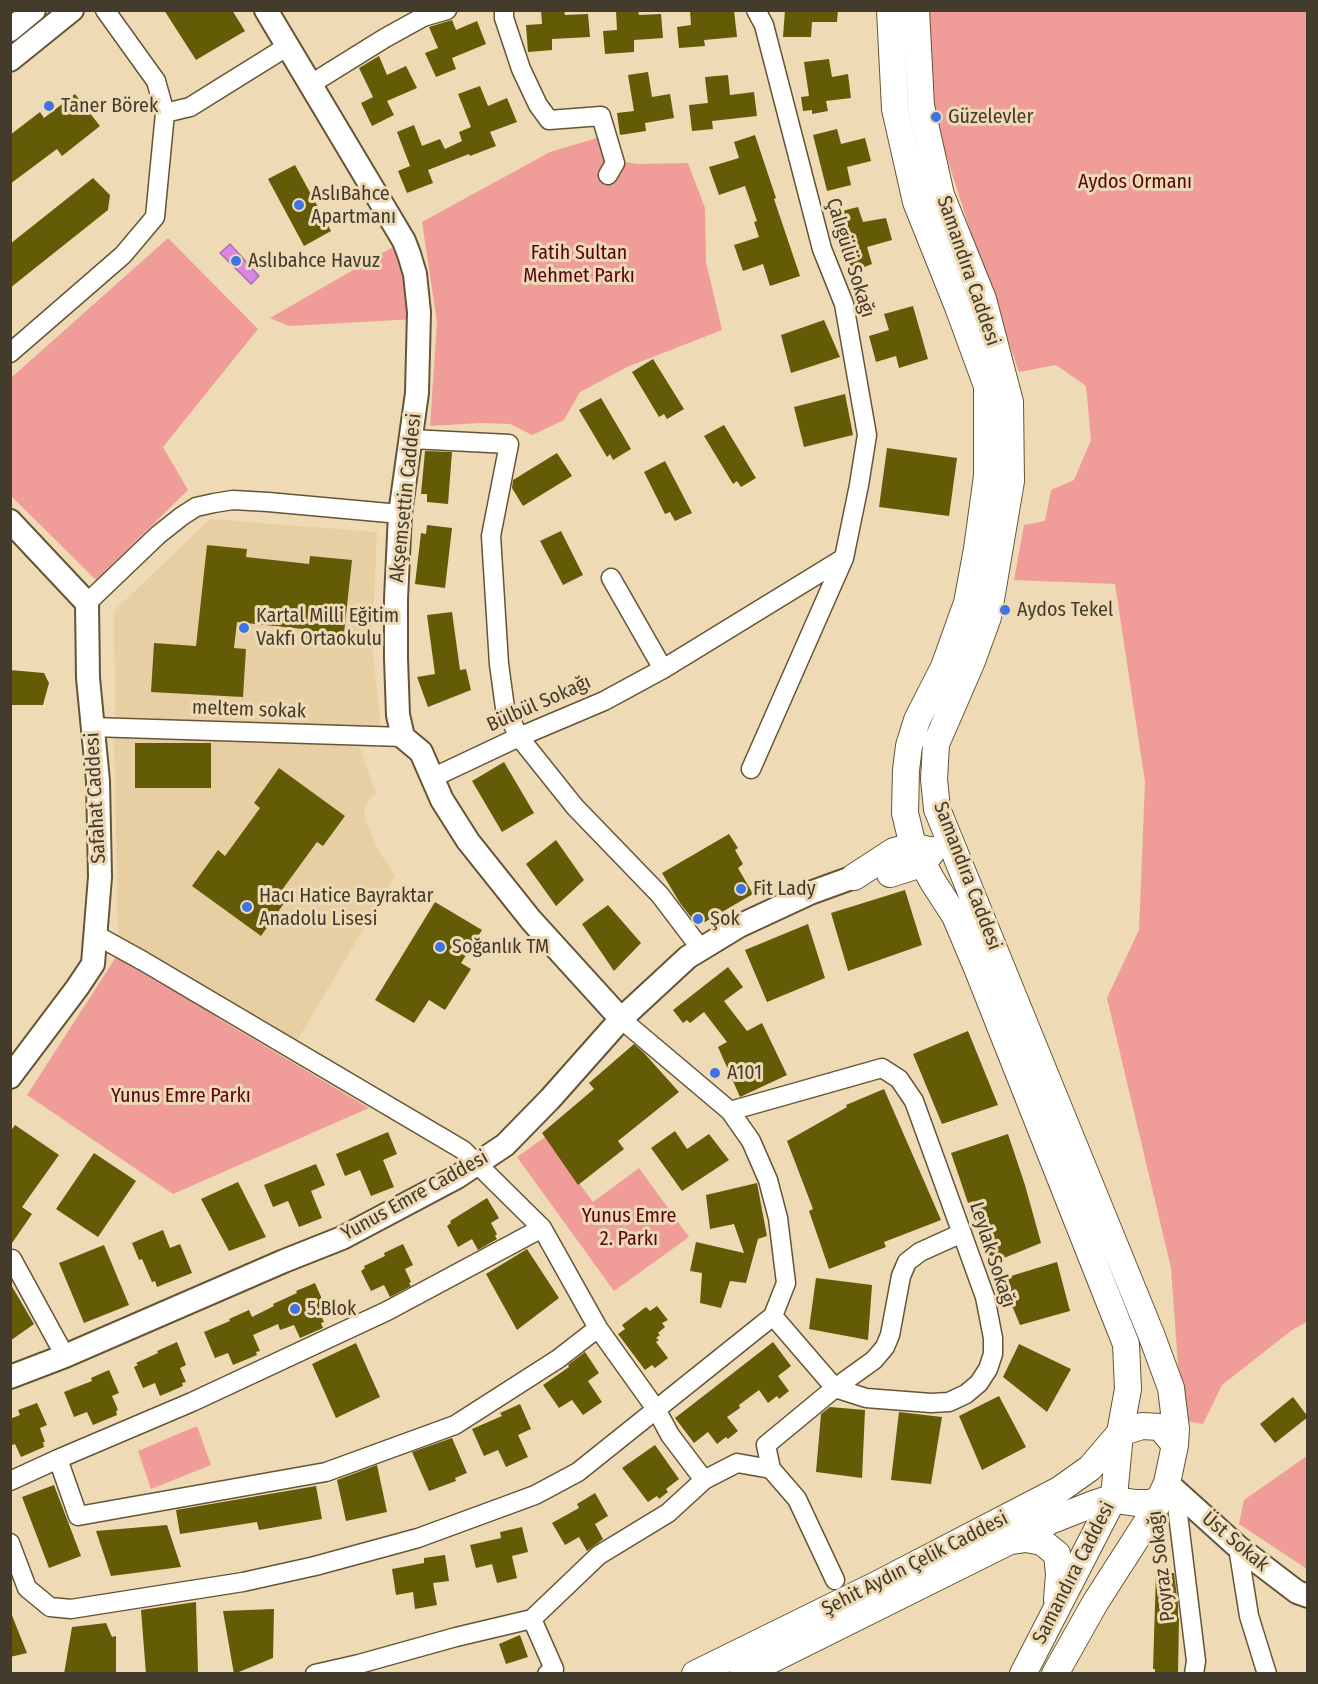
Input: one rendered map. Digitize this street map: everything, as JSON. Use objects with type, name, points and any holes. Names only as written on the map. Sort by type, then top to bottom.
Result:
[{"type":"main road","name":"Samandıra Caddesi","points":[[890,10],[895,109],[916,202],[987,386],[987,476],[967,603],[944,667],[917,720],[909,746],[905,813],[914,861],[955,916],[1126,1344],[1128,1389],[1120,1433],[1114,1497],[1023,1674]]},
{"type":"main road","name":"Samandıra Caddesi","points":[[916,10],[921,106],[941,195],[983,299],[1010,402],[1011,481],[987,617],[972,661],[936,744],[934,779],[937,809],[1151,1334],[1171,1388],[1176,1429],[1167,1491],[1095,1603],[1055,1674]]},
{"type":"main road","points":[[914,861],[937,809]]},
{"type":"main road","points":[[854,877],[914,861],[949,866],[986,928]]},
{"type":"main road","points":[[1120,1433],[1142,1426],[1160,1427],[1174,1445]]},
{"type":"main road","name":"Şehit Aydın Çelik Caddesi","points":[[695,1674],[876,1585],[1059,1490],[1090,1467],[1120,1433]]},
{"type":"main road","points":[[1114,1497],[1122,1501],[1149,1503],[1167,1491]]},
{"type":"main road","name":"Şehit Aydın Çelik Caddesi","points":[[743,1674],[1050,1521],[1114,1497]]},
{"type":"main road","name":"Şehit Aydın Çelik Caddesi","points":[[1010,1541],[1026,1539],[1042,1542],[1057,1554],[1059,1574],[1057,1609]]},
{"type":"street","points":[[10,30],[34,10]]},
{"type":"street","points":[[10,60],[72,10]]},
{"type":"street","points":[[10,353],[123,255],[155,217],[165,113],[156,81],[105,10]]},
{"type":"street","name":"Akşemsettin Caddesi","points":[[266,10],[404,241],[415,274],[419,328],[417,393],[400,514],[396,599],[398,715],[404,737]]},
{"type":"street","points":[[311,84],[423,17],[447,10]]},
{"type":"street","points":[[504,10],[504,18],[521,69],[538,105],[549,120],[601,116],[615,163],[608,175]]},
{"type":"street","name":"Çalıgülü Sokağı","points":[[751,769],[844,558],[867,435],[844,304],[822,249],[764,25],[756,10]]},
{"type":"street","points":[[165,113],[190,107],[288,46]]},
{"type":"street","points":[[411,440],[509,444],[491,536],[499,664],[505,708],[519,737],[574,807],[660,895],[701,949]]},
{"type":"street","points":[[10,521],[87,603],[158,536],[196,507],[233,500],[400,514]]},
{"type":"street","name":"Bülbül Sokağı","points":[[432,778],[519,737],[591,707],[663,669],[844,558]]},
{"type":"street","points":[[610,578],[663,669]]},
{"type":"street","name":"Safahat Caddesi","points":[[10,1077],[93,964],[100,877],[98,781],[88,678],[87,603]]},
{"type":"street","name":"meltem sokak","points":[[93,727],[404,737]]},
{"type":"street","points":[[10,1543],[27,1588],[50,1607],[71,1609],[243,1582],[315,1566],[418,1538],[535,1495],[578,1472],[772,1316],[786,1283],[778,1218],[768,1180],[751,1140],[730,1111],[621,1019],[531,920],[468,841],[442,800],[421,752],[404,737]]},
{"type":"street","name":"Yunus Emre Caddesi","points":[[10,1377],[65,1356],[342,1238],[457,1177],[505,1145],[550,1099],[621,1019],[688,957],[739,926],[810,893],[854,877]]},
{"type":"street","points":[[96,935],[463,1150],[542,1228],[598,1328],[656,1409],[670,1435],[704,1480]]},
{"type":"street","name":"Leylak Sokağı","points":[[730,1111],[882,1068],[899,1079],[914,1101],[985,1298],[993,1338],[993,1354],[988,1369],[979,1383],[966,1394],[949,1402],[931,1403],[866,1398],[835,1388]]},
{"type":"street","points":[[10,1481],[192,1402],[387,1311],[542,1228]]},
{"type":"street","points":[[835,1580],[797,1499],[771,1470],[766,1445],[835,1388],[874,1360],[885,1347],[890,1335],[901,1276],[907,1262],[920,1252],[962,1233]]},
{"type":"street","points":[[12,1259],[65,1356]]},
{"type":"street","points":[[772,1316],[835,1388]]},
{"type":"street","points":[[58,1459],[78,1516],[326,1472],[455,1425],[558,1359],[598,1328]]},
{"type":"street","points":[[315,1674],[356,1669],[456,1637],[532,1619],[599,1555],[668,1513],[704,1480],[737,1463],[771,1470]]},
{"type":"street","name":"Üst Sokak","points":[[1167,1491],[1297,1592],[1308,1596]]},
{"type":"street","name":"Poyraz Sokağı","points":[[1167,1491],[1196,1661],[1194,1674]]},
{"type":"street","points":[[1238,1547],[1249,1616],[1267,1674]]},
{"type":"street","points":[[532,1619],[554,1669],[547,1674]]},
{"type":"shaded area","name":"Aslıbahce Havuz","points":[[230,244],[259,276],[251,284],[220,253]]},
{"type":"shaded area","name":"Kartal Milli Eğitim Vakfı Ortaokulu","points":[[210,519],[377,532],[372,645],[381,727],[115,718],[114,611]]},
{"type":"shaded area","name":"Hacı Hatice Bayraktar Anadolu Lisesi","points":[[114,738],[358,743],[376,794],[364,809],[366,823],[380,853],[395,876],[293,1047],[118,939]]},
{"type":"green space","name":"Aydos Ormanı","points":[[926,11],[1307,11],[1307,1322],[1292,1330],[1222,1385],[1203,1424],[1182,1420],[1171,1268],[1107,998],[1139,930],[1145,782],[1115,584],[1014,580],[1024,525],[1045,521],[1051,490],[1074,480],[1091,440],[1086,386],[1056,365],[1019,372],[927,95]]},
{"type":"green space","name":"Fatih Sultan Mehmet Parkı","points":[[600,137],[625,162],[637,164],[688,163],[705,208],[706,262],[722,330],[627,367],[580,392],[564,420],[532,435],[510,424],[430,426],[437,322],[422,222],[550,152]]},
{"type":"green space","points":[[168,238],[258,329],[163,447],[188,490],[96,580],[11,496],[11,378]]},
{"type":"green space","points":[[398,244],[416,319],[289,326],[270,318]]},
{"type":"green space","name":"Yunus Emre Parkı","points":[[116,957],[159,983],[218,1013],[216,1017],[369,1108],[173,1194],[27,1095]]},
{"type":"green space","name":"Yunus Emre 2. Parkı","points":[[545,1137],[593,1202],[639,1168],[689,1237],[614,1291],[517,1157]]},
{"type":"green space","points":[[197,1426],[211,1465],[151,1489],[138,1451]]},
{"type":"green space","points":[[1307,1456],[1307,1569],[1239,1524],[1244,1500]]},
{"type":"building","points":[[164,10],[232,10],[245,31],[196,60]]},
{"type":"building","points":[[541,10],[564,10],[565,15],[588,14],[590,37],[552,39],[552,50],[528,52],[526,25],[542,24]]},
{"type":"building","points":[[616,10],[638,10],[639,15],[661,14],[663,38],[634,40],[634,52],[605,54],[603,31],[617,30]]},
{"type":"building","points":[[690,10],[734,10],[737,37],[704,40],[705,46],[679,48],[677,27],[691,25]]},
{"type":"building","points":[[785,10],[838,10],[837,22],[812,22],[811,37],[783,37]]},
{"type":"building","points":[[452,20],[456,30],[477,21],[486,44],[452,58],[456,69],[436,77],[425,53],[438,48],[429,27]]},
{"type":"building","points":[[379,56],[387,75],[406,66],[417,88],[387,101],[394,115],[372,126],[361,103],[373,97],[359,68]]},
{"type":"building","points":[[829,59],[832,77],[848,74],[851,98],[826,101],[828,111],[812,114],[812,110],[803,111],[801,97],[809,96],[804,62]]},
{"type":"building","points":[[648,72],[652,97],[670,94],[674,118],[645,123],[646,131],[620,135],[617,113],[634,111],[628,75]]},
{"type":"building","points":[[728,75],[730,95],[754,92],[757,116],[712,121],[713,129],[692,131],[689,105],[708,103],[705,77]]},
{"type":"building","points":[[480,86],[488,106],[507,98],[517,122],[490,132],[496,146],[428,170],[433,183],[407,193],[398,171],[410,166],[397,132],[414,125],[422,146],[440,139],[445,149],[462,141],[459,132],[471,127],[458,94]]},
{"type":"building","points":[[75,94],[100,126],[62,156],[57,149],[10,184],[10,135],[40,112],[44,118]]},
{"type":"building","points":[[837,129],[841,144],[865,138],[871,161],[847,167],[851,185],[827,191],[813,135]]},
{"type":"building","points":[[755,135],[800,276],[770,286],[763,264],[743,271],[734,245],[759,237],[754,222],[757,221],[745,186],[719,195],[709,167],[739,158],[734,142]]},
{"type":"building","name":"AslıBahce Apartmanı","points":[[295,165],[331,231],[304,246],[268,179]]},
{"type":"building","points":[[93,178],[110,195],[108,210],[10,288],[10,244]]},
{"type":"building","points":[[858,207],[863,222],[886,218],[892,240],[867,247],[872,264],[852,272],[834,213]]},
{"type":"building","points":[[913,306],[928,359],[899,368],[896,356],[876,362],[869,336],[889,330],[884,314]]},
{"type":"building","points":[[824,320],[840,357],[791,373],[781,335]]},
{"type":"building","points":[[653,359],[684,409],[667,419],[664,414],[659,417],[632,372]]},
{"type":"building","points":[[845,394],[853,435],[804,447],[794,407]]},
{"type":"building","points":[[601,398],[631,449],[613,460],[610,454],[607,457],[579,410]]},
{"type":"building","points":[[724,425],[756,478],[741,487],[737,481],[733,484],[704,436]]},
{"type":"building","points":[[887,448],[957,458],[949,516],[879,507]]},
{"type":"building","points":[[425,451],[452,452],[448,504],[427,502],[427,494],[421,494]]},
{"type":"building","points":[[557,453],[572,476],[523,506],[512,488],[513,480]]},
{"type":"building","points":[[665,461],[692,513],[675,521],[670,512],[665,514],[644,472]]},
{"type":"building","points":[[427,525],[452,528],[445,588],[415,584],[421,533],[426,534]]},
{"type":"building","points":[[561,531],[583,575],[563,585],[540,541]]},
{"type":"building","points":[[207,545],[247,549],[246,557],[309,564],[310,556],[352,560],[343,642],[302,638],[303,629],[237,622],[234,648],[246,649],[243,697],[151,692],[154,643],[196,646]]},
{"type":"building","points":[[452,612],[460,670],[466,669],[471,690],[428,707],[417,677],[435,674],[427,615]]},
{"type":"building","points":[[10,670],[44,673],[49,683],[43,705],[10,705]]},
{"type":"building","points":[[135,743],[211,743],[211,788],[135,788]]},
{"type":"building","points":[[504,762],[534,813],[502,832],[472,781]]},
{"type":"building","points":[[279,768],[345,816],[323,846],[317,842],[279,894],[287,899],[261,936],[192,886],[218,850],[225,856],[260,808],[254,803]]},
{"type":"building","points":[[729,834],[738,848],[735,850],[743,864],[738,868],[753,894],[698,926],[680,903],[662,873]]},
{"type":"building","points":[[556,840],[584,880],[556,906],[526,864]]},
{"type":"building","points":[[905,890],[922,945],[848,971],[831,913]]},
{"type":"building","name":"Soğanlık TM","points":[[435,902],[482,930],[461,963],[471,969],[445,1010],[429,1000],[414,1023],[375,1000]]},
{"type":"building","points":[[608,905],[641,943],[614,971],[582,924]]},
{"type":"building","points":[[808,924],[825,978],[767,1002],[745,950]]},
{"type":"building","points":[[728,967],[743,987],[724,1001],[747,1031],[762,1023],[787,1075],[740,1097],[718,1047],[727,1042],[704,1012],[690,1023],[687,1020],[683,1023],[673,1010]]},
{"type":"building","points":[[968,1031],[998,1105],[942,1124],[913,1054]]},
{"type":"building","points":[[634,1044],[679,1092],[618,1141],[624,1149],[578,1185],[542,1133],[594,1089],[589,1083]]},
{"type":"building","points":[[884,1089],[941,1220],[884,1242],[886,1247],[829,1269],[809,1211],[813,1209],[787,1141],[847,1107],[846,1105]]},
{"type":"building","points":[[15,1125],[59,1155],[22,1207],[32,1214],[10,1246],[10,1132]]},
{"type":"building","points":[[675,1131],[687,1149],[709,1134],[729,1160],[682,1191],[651,1148]]},
{"type":"building","points":[[388,1132],[397,1154],[383,1160],[394,1187],[371,1196],[360,1170],[345,1176],[336,1154]]},
{"type":"building","points":[[1008,1134],[1041,1243],[989,1264],[974,1201],[968,1203],[951,1153]]},
{"type":"building","points":[[94,1153],[136,1181],[98,1237],[56,1209]]},
{"type":"building","points":[[316,1164],[325,1185],[311,1191],[322,1218],[299,1227],[288,1201],[273,1207],[264,1185]]},
{"type":"building","points":[[238,1182],[266,1237],[229,1251],[201,1199]]},
{"type":"building","points":[[757,1183],[767,1236],[758,1239],[746,1283],[730,1281],[721,1308],[700,1303],[702,1273],[690,1271],[696,1242],[744,1253],[734,1224],[710,1229],[706,1195]]},
{"type":"building","points":[[487,1198],[499,1218],[491,1223],[497,1239],[478,1250],[472,1239],[458,1247],[447,1226],[451,1223],[450,1221]]},
{"type":"building","points":[[163,1230],[170,1248],[180,1244],[192,1273],[157,1287],[155,1281],[152,1282],[142,1259],[139,1260],[132,1243]]},
{"type":"building","points":[[403,1244],[413,1265],[405,1269],[411,1286],[390,1297],[384,1285],[371,1291],[361,1271],[365,1268],[364,1266]]},
{"type":"building","points":[[104,1245],[129,1305],[84,1323],[59,1263]]},
{"type":"building","points":[[527,1249],[559,1298],[517,1330],[486,1274]]},
{"type":"building","points":[[1057,1262],[1070,1311],[1020,1325],[1001,1279]]},
{"type":"building","points":[[816,1278],[872,1285],[868,1340],[809,1329]]},
{"type":"building","points":[[10,1283],[34,1324],[10,1341]]},
{"type":"building","points":[[315,1283],[325,1306],[318,1309],[324,1322],[321,1323],[323,1328],[300,1338],[294,1325],[280,1330],[278,1324],[253,1335],[260,1351],[256,1352],[257,1355],[233,1365],[228,1353],[215,1358],[204,1332],[249,1310],[252,1317],[297,1293],[296,1291]]},
{"type":"building","points":[[657,1306],[668,1320],[662,1323],[665,1327],[658,1333],[660,1335],[656,1338],[659,1340],[656,1342],[668,1358],[655,1368],[652,1365],[645,1370],[618,1334],[625,1329],[622,1325],[646,1307],[650,1311]]},
{"type":"building","points":[[177,1342],[186,1365],[180,1368],[186,1382],[182,1383],[183,1386],[160,1396],[155,1383],[143,1388],[134,1367],[138,1365],[136,1363]]},
{"type":"building","points":[[773,1342],[791,1366],[778,1376],[789,1391],[779,1399],[777,1396],[768,1403],[759,1390],[727,1417],[738,1431],[717,1444],[708,1432],[694,1443],[675,1418]]},
{"type":"building","points":[[356,1343],[380,1397],[336,1418],[312,1364]]},
{"type":"building","points":[[1019,1344],[1071,1369],[1047,1412],[1003,1377]]},
{"type":"building","points":[[585,1352],[599,1373],[588,1381],[602,1402],[583,1415],[572,1400],[559,1408],[543,1385],[569,1367],[568,1365]]},
{"type":"building","points":[[109,1370],[119,1393],[112,1396],[118,1410],[117,1415],[93,1425],[87,1412],[74,1417],[64,1392],[92,1381],[91,1378]]},
{"type":"building","points":[[999,1396],[1026,1447],[982,1470],[959,1416]]},
{"type":"building","points":[[1293,1397],[1308,1417],[1275,1443],[1260,1424]]},
{"type":"building","points":[[37,1403],[47,1425],[40,1428],[45,1442],[43,1442],[44,1447],[21,1457],[15,1444],[10,1446],[10,1419],[20,1415],[18,1410]]},
{"type":"building","points":[[520,1404],[531,1429],[518,1435],[528,1457],[506,1467],[498,1450],[484,1456],[472,1429],[502,1416],[500,1413]]},
{"type":"building","points":[[830,1407],[865,1410],[862,1478],[816,1472],[821,1414]]},
{"type":"building","points":[[899,1412],[942,1417],[931,1484],[891,1480]]},
{"type":"building","points":[[452,1438],[467,1473],[455,1478],[456,1481],[429,1491],[412,1452]]},
{"type":"building","points":[[655,1445],[679,1479],[666,1489],[668,1492],[659,1499],[657,1496],[648,1502],[622,1468]]},
{"type":"building","points":[[377,1465],[387,1512],[346,1521],[337,1480]]},
{"type":"building","points":[[54,1485],[81,1556],[49,1568],[22,1497]]},
{"type":"building","points":[[316,1486],[322,1519],[259,1530],[257,1522],[180,1534],[176,1510]]},
{"type":"building","points":[[595,1493],[608,1516],[595,1524],[603,1539],[587,1551],[579,1537],[565,1545],[552,1523],[579,1508],[577,1504]]},
{"type":"building","points":[[167,1525],[181,1567],[111,1576],[96,1531]]},
{"type":"building","points":[[522,1527],[528,1552],[512,1556],[517,1578],[497,1583],[492,1564],[476,1568],[470,1545],[501,1538],[500,1532]]},
{"type":"building","points":[[445,1555],[449,1581],[433,1583],[437,1605],[415,1609],[413,1592],[396,1595],[392,1569],[424,1563],[424,1558]]},
{"type":"building","points":[[1156,1573],[1174,1573],[1179,1619],[1178,1674],[1155,1674],[1155,1669],[1153,1669]]},
{"type":"building","points":[[196,1602],[198,1673],[146,1674],[141,1610]]},
{"type":"building","points":[[274,1609],[273,1658],[234,1674],[223,1611]]},
{"type":"building","points":[[10,1614],[27,1653],[10,1657]]},
{"type":"building","points":[[106,1623],[112,1637],[116,1636],[116,1674],[64,1674],[72,1627]]},
{"type":"building","points":[[520,1635],[528,1657],[506,1664],[499,1644]]},
{"type":"place","name":"Taner Börek","points":[[49,106]]},
{"type":"place","name":"Güzelevler","points":[[936,117]]},
{"type":"place","name":"AslıBahce Apartmanı","points":[[299,205]]},
{"type":"place","name":"Aslıbahce Havuz","points":[[236,261]]},
{"type":"place","name":"Aydos Tekel","points":[[1005,610]]},
{"type":"place","name":"Kartal Milli Eğitim Vakfı Ortaokulu","points":[[244,628]]},
{"type":"place","name":"Fit Lady","points":[[741,889]]},
{"type":"place","name":"Hacı Hatice Bayraktar Anadolu Lisesi","points":[[247,907]]},
{"type":"place","name":"Şok","points":[[698,919]]},
{"type":"place","name":"Soğanlık TM","points":[[440,947]]},
{"type":"place","name":"A101","points":[[715,1073]]},
{"type":"place","name":"5.Blok","points":[[295,1309]]}]
